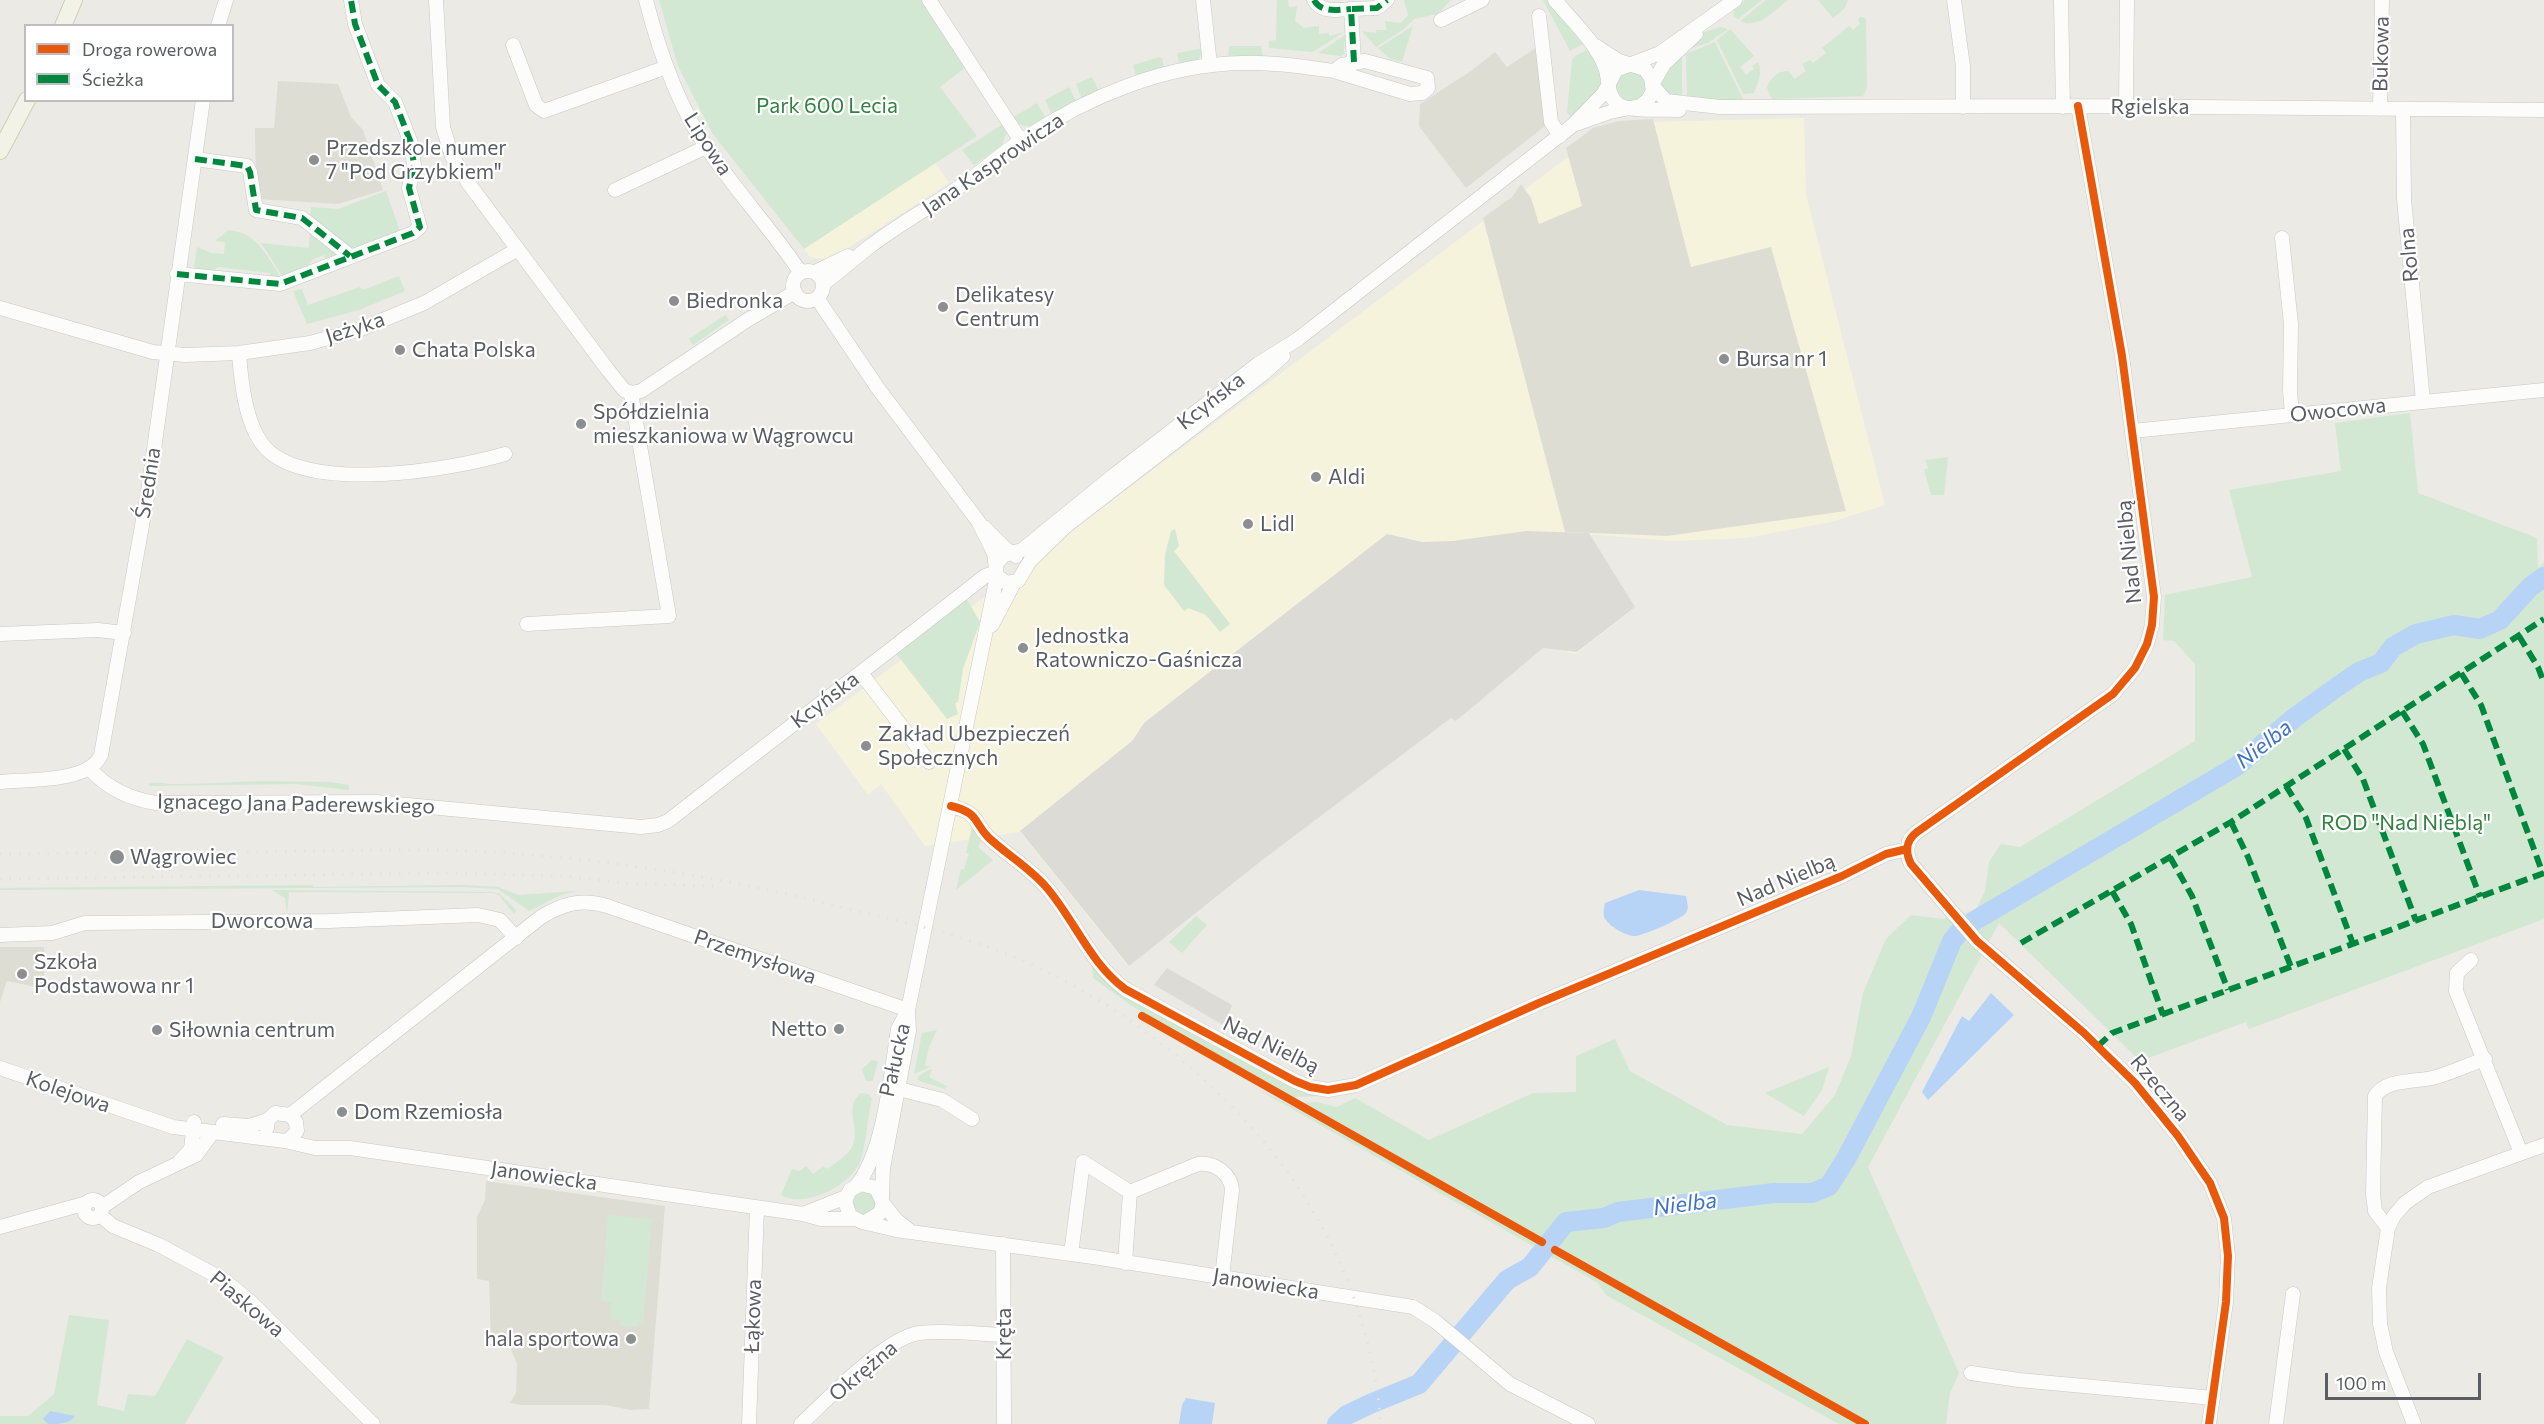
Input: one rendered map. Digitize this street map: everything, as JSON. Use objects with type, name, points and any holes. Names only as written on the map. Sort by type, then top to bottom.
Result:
[{"type":"main road","points":[[64,24],[74,0]]},
{"type":"main road","points":[[0,151],[26,102]]},
{"type":"street","points":[[219,24],[226,0]]},
{"type":"street","points":[[177,274],[274,285],[413,232],[420,227],[409,188],[414,165],[411,143],[395,102],[378,85],[355,24],[351,0]]},
{"type":"street","points":[[436,0],[441,108],[445,136],[461,172],[624,390],[631,393],[641,391],[749,319],[795,292]]},
{"type":"street","name":"Lipowa","points":[[646,0],[667,67],[706,147],[813,276]]},
{"type":"street","points":[[929,0],[1020,141]]},
{"type":"street","points":[[1203,0],[1210,65]]},
{"type":"street","points":[[1314,0],[1317,6],[1326,10],[1377,8],[1387,0]]},
{"type":"street","points":[[1441,20],[1482,0]]},
{"type":"street","points":[[1555,0],[1592,43],[1602,61],[1609,82],[1609,92],[1614,100],[1621,106],[1633,108],[1648,100],[1664,64],[1708,21]]},
{"type":"street","points":[[1609,82],[1616,70],[1652,57],[1708,21],[1735,0]]},
{"type":"street","points":[[1954,0],[1963,66],[1963,107]]},
{"type":"street","points":[[2061,0],[2063,106]]},
{"type":"street","points":[[2126,107],[2127,0]]},
{"type":"street","name":"Bukowa","points":[[2380,109],[2382,0]]},
{"type":"street","points":[[1334,71],[1354,62],[1351,9]]},
{"type":"street","points":[[1539,16],[1551,122],[1560,136]]},
{"type":"street","points":[[1592,43],[1607,54],[1645,69],[1653,85]]},
{"type":"street","points":[[513,45],[536,105],[544,111],[667,67]]},
{"type":"street","name":"Jana Kasprowicza","points":[[813,276],[854,261],[869,247],[966,182],[1020,141],[1074,111],[1128,86],[1173,71],[1210,65],[1258,63],[1334,71],[1410,94],[1422,93],[1428,88],[1429,81],[1421,76],[1365,60],[1354,62]]},
{"type":"street","name":"Kcyńska","points":[[1012,555],[1022,550],[1258,364],[1298,339],[1560,136],[1604,93],[1609,82]]},
{"type":"street","name":"Rgielska","points":[[1653,85],[1666,101],[1720,107]]},
{"type":"street","name":"Średnia","points":[[90,769],[97,763],[103,750],[148,492],[203,102]]},
{"type":"street","name":"Rgielska","points":[[1633,108],[1682,110],[1720,107],[2078,106],[2544,111]]},
{"type":"street","name":"Nad Nielbą","points":[[951,806],[970,813],[979,820],[987,836],[1032,872],[1080,934],[1110,978],[1125,989],[1295,1080],[1310,1087],[1328,1090],[1356,1085],[1388,1072],[1539,1003],[1842,876],[1886,854],[1907,849],[1911,838],[1917,832],[2108,698],[2126,680],[2140,659],[2150,635],[2154,597],[2122,356],[2078,106]]},
{"type":"street","name":"Kcyńska","points":[[1573,125],[1610,112],[1633,108]]},
{"type":"street","name":"Rolna","points":[[2403,109],[2404,199],[2423,401]]},
{"type":"street","points":[[615,190],[706,147]]},
{"type":"street","points":[[195,159],[247,166],[256,210],[262,213],[302,218],[350,256]]},
{"type":"street","points":[[2282,237],[2291,324],[2292,415]]},
{"type":"street","name":"Jeżyka","points":[[0,308],[101,339],[166,355],[239,353],[310,342],[361,329],[424,303],[518,249]]},
{"type":"street","points":[[813,276],[822,291],[817,298],[803,300],[795,292],[794,280],[813,276]]},
{"type":"street","points":[[817,298],[881,394],[978,521],[1012,555],[1020,558],[1024,569],[1023,576],[1014,583],[987,635]]},
{"type":"street","name":"Kcyńska","points":[[1024,569],[1066,526],[1264,373],[1298,339]]},
{"type":"street","points":[[239,353],[244,397],[257,436],[273,454],[289,463],[306,468],[378,475],[436,470],[506,454]]},
{"type":"street","name":"Owocowa","points":[[2132,431],[2544,390]]},
{"type":"street","points":[[527,624],[669,616],[631,393]]},
{"type":"street","points":[[908,1010],[993,600],[996,571],[994,553],[978,521]]},
{"type":"street","points":[[996,571],[1001,557],[1012,555]]},
{"type":"street","points":[[996,571],[1003,582],[1014,583]]},
{"type":"street","name":"Kcyńska","points":[[654,826],[668,821],[985,576],[996,571]]},
{"type":"street","points":[[969,589],[985,591],[993,600]]},
{"type":"street","points":[[0,634],[98,630],[124,633]]},
{"type":"street","points":[[861,673],[929,762]]},
{"type":"street","points":[[0,782],[75,775],[90,769]]},
{"type":"street","name":"Ignacego Jana Paderewskiego","points":[[90,769],[112,789],[156,802],[383,802],[654,826]]},
{"type":"street","name":"Rzeczna","points":[[1907,849],[1911,864],[1977,941],[2084,1033],[2135,1083],[2178,1136],[2207,1178],[2224,1218],[2228,1256],[2226,1302],[2210,1424]]},
{"type":"street","name":"Przemysłowa","points":[[290,1115],[541,917],[559,907],[582,902],[599,903],[908,1010]]},
{"type":"street","name":"Dworcowa","points":[[0,935],[52,933],[85,923],[329,921],[478,915],[500,920],[516,938]]},
{"type":"street","points":[[2471,960],[2457,973],[2456,991],[2521,1153]]},
{"type":"street","name":"Pałucka","points":[[882,1200],[884,1167],[909,1031],[908,1010]]},
{"type":"street","name":"Pałucka","points":[[856,1186],[868,1170],[877,1146],[898,1029],[908,1010]]},
{"type":"street","points":[[2388,1227],[2375,1211],[2373,1194],[2375,1096],[2379,1090],[2386,1087],[2433,1078],[2485,1059]]},
{"type":"street","name":"Kolejowa","points":[[0,1068],[173,1127],[249,1126],[268,1120]]},
{"type":"street","points":[[899,1089],[942,1100],[972,1119]]},
{"type":"street","points":[[275,1113],[290,1115],[296,1122],[297,1131],[290,1139],[280,1140],[267,1130],[268,1120],[275,1113]]},
{"type":"street","points":[[179,1162],[191,1149],[195,1125]]},
{"type":"street","name":"Kolejowa","points":[[195,1125],[213,1132],[280,1140]]},
{"type":"street","points":[[297,1131],[316,1139],[350,1148]]},
{"type":"street","points":[[0,1227],[94,1208],[121,1187],[140,1182],[196,1155],[213,1132]]},
{"type":"street","name":"Janowiecka","points":[[280,1140],[315,1148],[350,1148],[803,1214],[821,1219],[861,1220],[896,1230],[1071,1254],[1402,1305],[1420,1311],[1516,1389],[1588,1424]]},
{"type":"street","points":[[2414,1424],[2386,1352],[2380,1324],[2379,1288],[2388,1227],[2405,1203],[2428,1187],[2544,1145]]},
{"type":"street","points":[[1071,1254],[1083,1161],[1130,1192]]},
{"type":"street","points":[[1130,1192],[1198,1164],[1208,1164],[1224,1173],[1231,1182],[1232,1190],[1222,1277]]},
{"type":"street","points":[[882,1200],[876,1217],[861,1220],[847,1212],[846,1197],[856,1186],[872,1186],[882,1200],[896,1220],[909,1230]]},
{"type":"street","points":[[1125,1263],[1130,1192]]},
{"type":"street","name":"Janowiecka","points":[[803,1214],[846,1197]]},
{"type":"street","name":"Piaskowa","points":[[94,1208],[112,1226],[169,1250],[224,1280],[252,1303],[373,1424]]},
{"type":"street","name":"Łąkowa","points":[[749,1424],[757,1208]]},
{"type":"street","name":"Kręta","points":[[1003,1244],[1004,1424]]},
{"type":"street","points":[[2276,1424],[2293,1294]]},
{"type":"street","name":"Okrężna","points":[[801,1424],[875,1357],[904,1337],[921,1332],[1004,1335]]},
{"type":"street","points":[[1971,1373],[2019,1380],[2213,1398]]},
{"type":"shaded area","points":[[1537,47],[1545,126],[1466,188],[1419,126],[1420,104],[1471,71],[1495,52],[1507,67]]},
{"type":"shaded area","name":"Przedszkole numer 7 \"Pod Grzybkiem\"","points":[[278,81],[338,84],[351,117],[363,130],[383,190],[338,204],[256,199],[255,128],[274,128]]},
{"type":"shaded area","points":[[1804,118],[1806,195],[1885,505],[1831,522],[1746,538],[1674,541],[1584,534],[1634,608],[1576,654],[1541,645],[1457,721],[1452,715],[1327,806],[1127,965],[1020,832],[925,846],[881,784],[868,795],[816,724],[1613,123]]},
{"type":"shaded area","points":[[1653,119],[1691,267],[1771,247],[1846,511],[1667,536],[1565,532],[1483,218],[1512,197],[1521,184],[1531,198],[1539,224],[1582,206],[1566,148],[1593,128],[1619,121]]},
{"type":"shaded area","points":[[935,162],[949,183],[831,259],[811,258],[804,249]]},
{"type":"shaded area","points":[[1526,531],[1589,533],[1635,607],[1577,652],[1543,648],[1456,721],[1451,718],[1261,861],[1129,966],[1020,831],[1132,741],[1144,723],[1387,534],[1422,542],[1453,541]]},
{"type":"shaded area","name":"Szkoła Podstawowa nr 1","points":[[0,947],[44,947],[45,968],[41,988],[7,981],[0,1002]]},
{"type":"shaded area","points":[[1167,968],[1232,1005],[1225,1026],[1154,985]]},
{"type":"shaded area","points":[[486,1181],[665,1206],[649,1409],[631,1410],[605,1405],[510,1403],[516,1393],[517,1364],[510,1347],[491,1341],[489,1281],[477,1279],[477,1217],[485,1200]]},
{"type":"green space","name":"Park 600 Lecia","points":[[659,0],[924,0],[966,67],[940,87],[977,136],[804,249],[712,133],[678,66]]},
{"type":"green space","points":[[1277,0],[1288,0],[1289,7],[1297,6],[1295,21],[1304,28],[1319,26],[1319,34],[1329,33],[1329,36],[1344,32],[1313,52],[1269,48],[1269,41],[1276,40]]},
{"type":"green space","points":[[1404,0],[1451,0],[1437,14],[1414,19],[1404,29],[1376,47],[1362,31],[1376,33],[1376,30],[1386,30],[1385,21],[1401,23],[1408,15]]},
{"type":"green space","points":[[1543,0],[1547,0],[1583,44],[1570,51]]},
{"type":"green space","points":[[1745,0],[1762,0],[1738,19],[1734,16],[1734,10]]},
{"type":"green space","points":[[1766,0],[1788,0],[1760,21],[1747,23],[1740,21]]},
{"type":"green space","points":[[1818,0],[1848,0],[1845,8],[1833,18]]},
{"type":"green space","points":[[1860,17],[1865,18],[1866,21],[1867,88],[1863,96],[1772,99],[1767,88],[1775,76],[1788,71],[1795,79],[1806,71],[1802,64],[1810,60],[1813,63],[1826,53],[1822,48],[1849,26],[1853,30],[1860,24],[1858,20]]},
{"type":"green space","points":[[1413,26],[1402,62],[1389,58],[1378,48]]},
{"type":"green space","points":[[1721,27],[1728,29],[1708,43],[1687,49],[1704,32]]},
{"type":"green space","points":[[1730,29],[1754,56],[1740,67],[1746,75],[1754,69],[1752,66],[1758,62],[1759,78],[1754,93],[1743,94],[1717,40]]},
{"type":"green space","points":[[1345,35],[1344,54],[1341,56],[1318,53]]},
{"type":"green space","points":[[1715,42],[1744,101],[1687,100],[1686,54]]},
{"type":"green space","points":[[1229,46],[1261,46],[1263,57],[1228,57]]},
{"type":"green space","points":[[1204,48],[1198,61],[1179,63],[1177,53]]},
{"type":"green space","points":[[1587,50],[1595,59],[1603,82],[1595,99],[1571,117],[1567,112],[1572,60]]},
{"type":"green space","points":[[1682,54],[1682,100],[1673,99],[1660,88],[1659,77]]},
{"type":"green space","points":[[1162,58],[1164,68],[1136,77],[1133,65]]},
{"type":"green space","points":[[1631,71],[1641,76],[1646,86],[1641,96],[1631,101],[1621,96],[1616,86],[1621,76]]},
{"type":"green space","points":[[1092,77],[1099,91],[1082,100],[1076,84]]},
{"type":"green space","points":[[1069,87],[1077,103],[1053,117],[1045,100]]},
{"type":"green space","points":[[1037,103],[1047,120],[1024,126],[1012,118]]},
{"type":"green space","points":[[1002,125],[1007,131],[1002,145],[974,165],[962,150]]},
{"type":"green space","points":[[386,191],[402,237],[328,265],[324,255],[312,260],[302,275],[286,282],[261,243],[309,248],[311,207],[338,209]]},
{"type":"green space","points":[[228,230],[239,232],[255,241],[284,282],[274,285],[270,273],[217,267],[210,278],[193,276],[197,247],[211,253],[224,254],[225,242],[215,241]]},
{"type":"green space","points":[[399,276],[405,291],[359,310],[307,324],[293,291],[302,289],[308,305],[360,287],[363,290]]},
{"type":"green space","points":[[725,315],[729,320],[693,345],[689,339]]},
{"type":"green space","name":"ROD \"Nad Nieblą\"","points":[[2410,413],[2418,493],[2537,538],[2538,568],[2544,562],[2544,919],[2249,1029],[2246,1022],[2140,1061],[1999,923],[1868,1167],[1959,1373],[1950,1393],[1946,1424],[1839,1424],[1606,1295],[1598,1283],[1250,1085],[1324,1122],[1132,1006],[1093,978],[1092,964],[1301,1091],[1318,1096],[1292,1097],[1300,1103],[1317,1102],[1337,1107],[1355,1098],[1429,1140],[1533,1093],[1576,1092],[1576,1056],[1615,1039],[1630,1071],[1727,1125],[1802,1134],[1835,1095],[1851,1056],[1863,993],[1886,939],[1911,915],[1944,919],[1976,910],[1985,891],[1989,862],[2001,844],[2020,847],[2195,741],[2195,664],[2174,641],[2163,640],[2165,595],[2252,577],[2229,490],[2341,471],[2335,423]]},
{"type":"green space","points":[[1948,457],[1944,495],[1931,495],[1924,470],[1928,468],[1925,460]]},
{"type":"green space","points":[[1175,529],[1179,546],[1174,551],[1230,624],[1220,632],[1206,615],[1188,608],[1184,611],[1164,585],[1165,555],[1171,531]]},
{"type":"green space","points":[[966,598],[980,622],[963,669],[958,702],[955,703],[958,714],[947,719],[895,652]]},
{"type":"green space","points":[[260,781],[330,782],[349,785],[349,790],[296,784],[150,786],[148,784],[186,784]]},
{"type":"green space","points":[[972,827],[981,841],[978,847],[993,860],[956,890],[961,869],[964,869],[969,853],[966,853]]},
{"type":"green space","points":[[313,885],[313,887],[464,885],[498,887],[518,895],[578,891],[561,895],[529,911],[498,889],[465,887],[0,890],[0,888]]},
{"type":"green space","points":[[272,890],[492,892],[500,894],[516,910],[514,914],[499,895],[493,893],[289,892],[287,914],[285,898]]},
{"type":"green space","points":[[1196,916],[1207,925],[1182,953],[1169,942]]},
{"type":"green space","points":[[937,1030],[929,1047],[925,1065],[930,1067],[914,1074],[922,1033]]},
{"type":"green space","points":[[872,1060],[878,1061],[873,1081],[866,1081],[862,1069]]},
{"type":"green space","points":[[1829,1067],[1822,1090],[1804,1116],[1765,1093]]},
{"type":"green space","points":[[930,1069],[932,1070],[929,1077],[947,1086],[945,1089],[917,1080]]},
{"type":"green space","points":[[861,1093],[868,1094],[872,1098],[862,1156],[855,1171],[837,1187],[813,1197],[791,1199],[781,1195],[792,1169],[800,1171],[806,1166],[813,1174],[824,1166],[827,1169],[850,1150],[855,1133],[853,1105]]},
{"type":"green space","points":[[864,1191],[869,1192],[875,1198],[875,1208],[869,1214],[864,1215],[859,1214],[853,1208],[852,1203],[853,1198],[859,1192]]},
{"type":"green space","points":[[608,1215],[652,1219],[643,1324],[638,1323],[638,1327],[619,1326],[620,1320],[610,1319],[611,1303],[616,1303],[601,1301]]},
{"type":"green space","points":[[69,1315],[109,1320],[97,1405],[124,1411],[128,1394],[155,1396],[187,1339],[224,1357],[185,1424],[0,1424],[0,1416],[28,1416],[54,1394]]},
{"type":"water","points":[[1639,890],[1686,896],[1687,912],[1669,924],[1641,935],[1632,936],[1623,933],[1609,924],[1604,917],[1605,903]]},
{"type":"water","points":[[1991,993],[2014,1015],[1928,1100],[1922,1092],[1962,1016],[1969,1021]]},
{"type":"water","points":[[1186,1398],[1215,1403],[1212,1424],[1179,1424],[1182,1405]]},
{"type":"water","points":[[50,1411],[75,1416],[67,1422],[48,1424],[43,1419]]},
{"type":"waterway","name":"Nielba","points":[[1974,921],[2237,766],[2294,718],[2337,687],[2359,672],[2381,663],[2393,647],[2416,634],[2454,625],[2480,629],[2500,620],[2530,587],[2544,577]]},
{"type":"waterway","name":"Nielba","points":[[1337,1424],[1347,1415],[1419,1384],[1507,1280],[1530,1267],[1566,1222],[1604,1218],[1618,1212],[1774,1193],[1812,1193],[1829,1186],[1846,1159],[1921,1017],[1952,941],[1960,931]]},
{"type":"railway","points":[[0,854],[421,850],[535,855],[626,865],[761,888],[935,930],[1021,960],[1089,995],[1153,1037],[1212,1087],[1268,1147],[1294,1182],[1317,1219],[1337,1257],[1353,1296],[1366,1337],[1381,1424]]},
{"type":"railway","points":[[0,879],[449,873],[562,876],[632,884],[715,886]]},
{"type":"marked path","points":[[177,274],[280,284],[413,233],[420,227],[409,188],[414,165],[411,143],[395,102],[378,85],[355,24],[351,0]]},
{"type":"marked path","points":[[1314,0],[1325,9],[1351,9]]},
{"type":"marked path","points":[[1354,62],[1351,9],[1377,8],[1387,0]]},
{"type":"marked path","points":[[195,159],[247,166],[256,210],[302,218],[350,256]]},
{"type":"marked path","points":[[2021,943],[2231,822],[2544,619]]},
{"type":"marked path","points":[[2519,636],[2538,667],[2544,683]]},
{"type":"marked path","points":[[2461,673],[2481,705],[2543,874]]},
{"type":"marked path","points":[[2402,711],[2423,744],[2480,897]]},
{"type":"marked path","points":[[2344,749],[2363,779],[2416,921]]},
{"type":"marked path","points":[[2286,786],[2306,818],[2353,944]]},
{"type":"marked path","points":[[2231,822],[2248,857],[2291,967]]},
{"type":"marked path","points":[[2170,857],[2192,896],[2228,990]]},
{"type":"marked path","points":[[2098,1046],[2112,1033],[2544,873]]},
{"type":"marked path","points":[[2112,891],[2131,924],[2163,1015]]},
{"type":"cycle path","points":[[2078,106],[2122,356],[2154,597],[2152,625],[2147,644],[2135,668],[2113,694],[1917,832],[1909,842],[1907,851],[1911,864],[1977,941],[2084,1033],[2135,1083],[2178,1136],[2210,1183],[2224,1218],[2228,1256],[2226,1302],[2209,1424]]},
{"type":"cycle path","points":[[951,806],[971,815],[988,837],[1047,888],[1102,967],[1125,989],[1295,1081],[1310,1087],[1328,1090],[1356,1085],[1539,1003],[1842,876],[1886,854],[1907,849]]},
{"type":"cycle path","points":[[1142,1016],[1542,1242]]},
{"type":"cycle path","points":[[1555,1250],[1865,1424]]},
{"type":"place","name":"Przedszkole numer 7 \"Pod Grzybkiem\"","points":[[314,160]]},
{"type":"place","name":"Biedronka","points":[[674,301]]},
{"type":"place","name":"Delikatesy Centrum","points":[[943,307]]},
{"type":"place","name":"Chata Polska","points":[[400,350]]},
{"type":"place","name":"Bursa nr 1","points":[[1724,359]]},
{"type":"place","name":"Spółdzielnia mieszkaniowa w Wągrowcu","points":[[581,424]]},
{"type":"place","name":"Aldi","points":[[1316,477]]},
{"type":"place","name":"Lidl","points":[[1248,524]]},
{"type":"place","name":"Jednostka Ratowniczo-Gaśnicza","points":[[1023,648]]},
{"type":"place","name":"Zakład Ubezpieczeń Społecznych","points":[[866,746]]},
{"type":"place","name":"Wągrowiec","points":[[117,857]]},
{"type":"place","name":"Szkoła Podstawowa nr 1","points":[[22,974]]},
{"type":"place","name":"Netto","points":[[839,1029]]},
{"type":"place","name":"Siłownia centrum","points":[[157,1030]]},
{"type":"place","name":"Dom Rzemiosła","points":[[342,1112]]},
{"type":"place","name":"hala sportowa","points":[[631,1339]]}]
